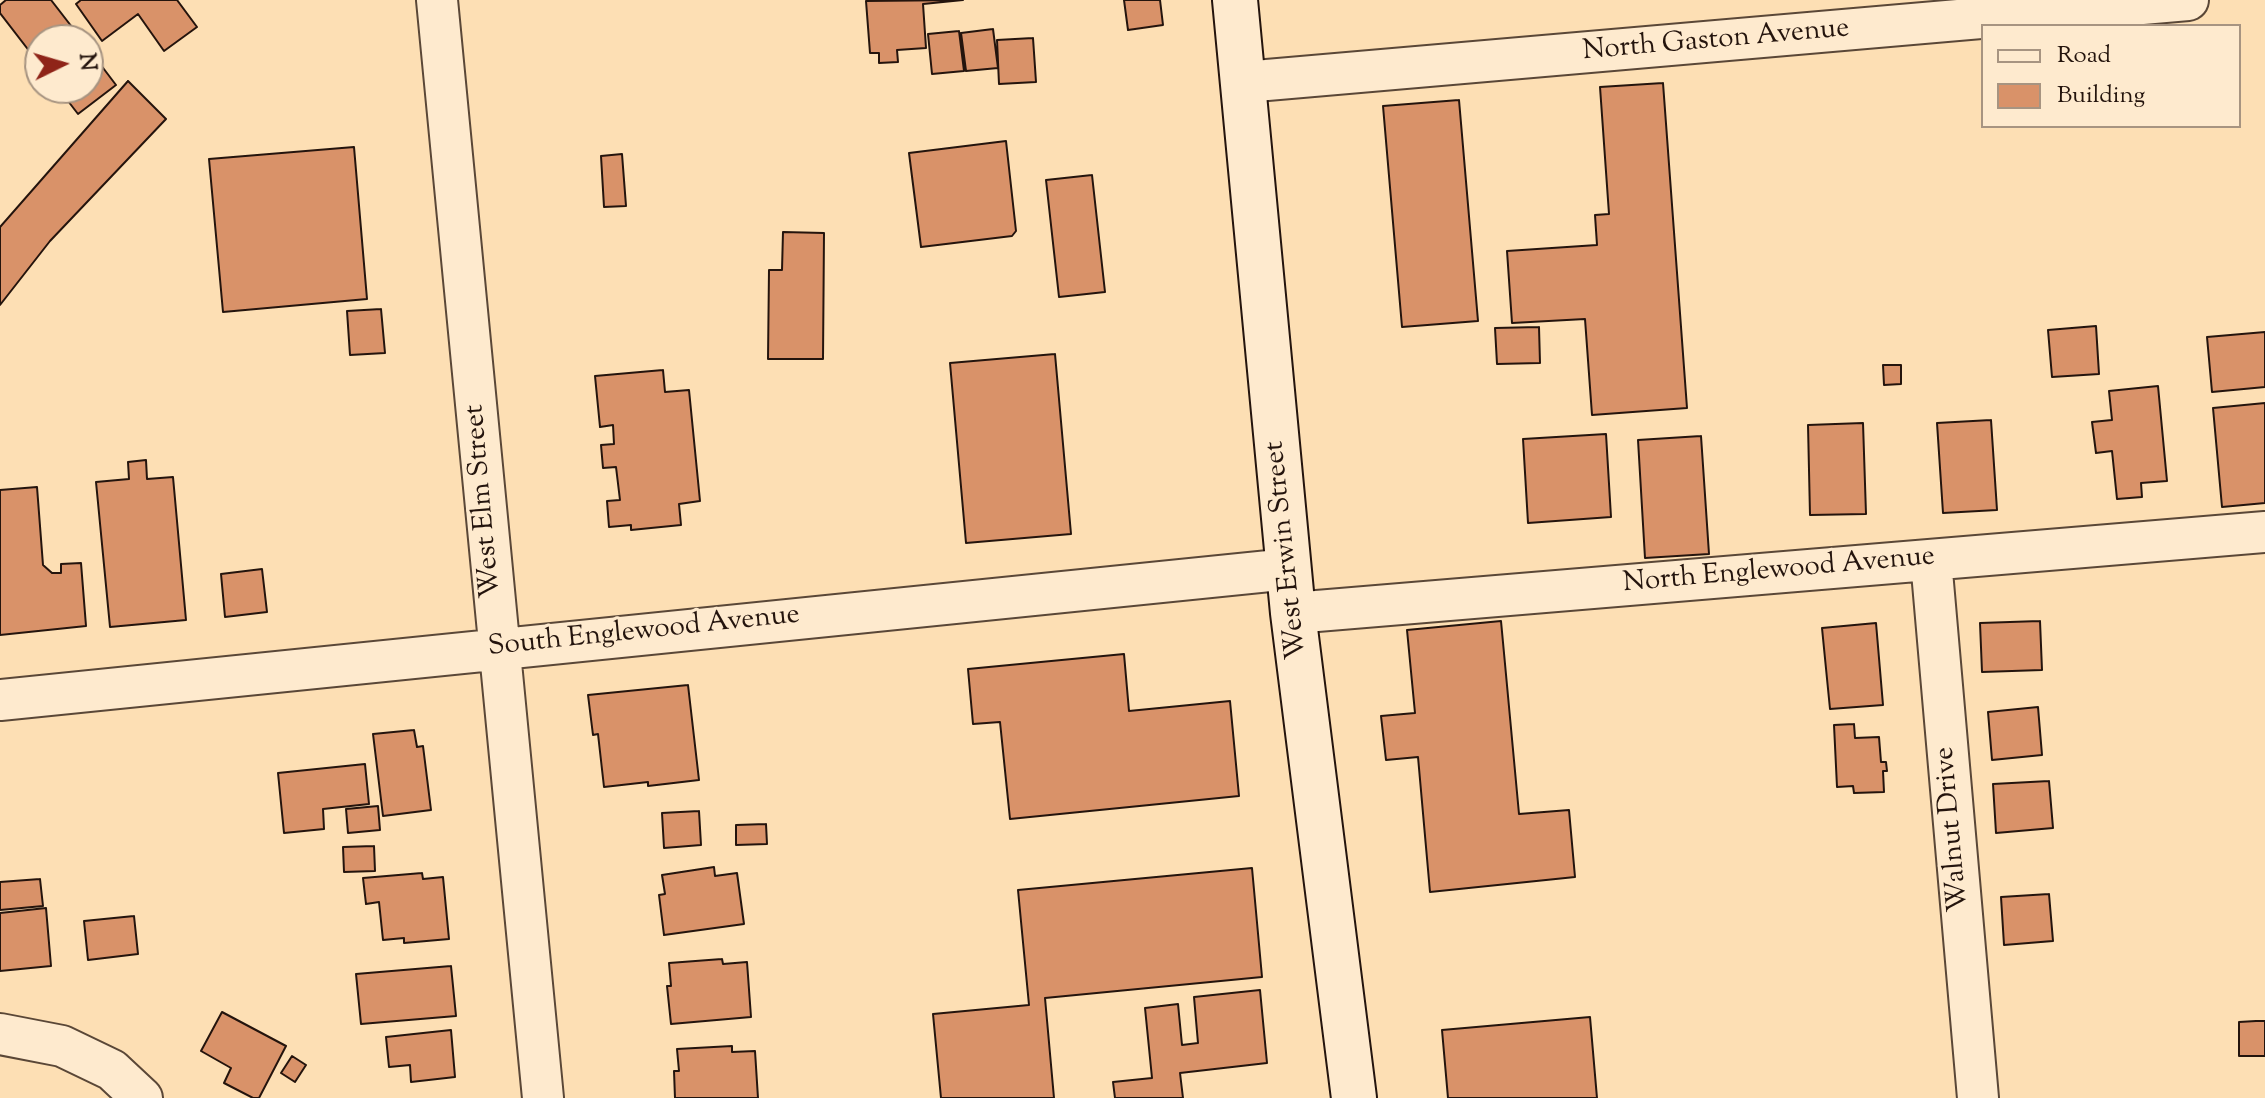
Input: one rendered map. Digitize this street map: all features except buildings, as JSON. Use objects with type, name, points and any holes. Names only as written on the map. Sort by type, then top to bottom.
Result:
[{"type":"main road","name":"West Erwin Street","points":[[1235,0],[1293,613],[1354,1098]]},
{"type":"street","name":"West Elm Street","points":[[437,0],[543,1098]]},
{"type":"street","name":"North Gaston Avenue","points":[[1244,82],[1991,9],[2188,0]]},
{"type":"street","name":"North Englewood Avenue","points":[[1293,613],[2265,532]]},
{"type":"street","name":"Walnut Drive","points":[[1931,560],[1978,1098]]},
{"type":"street","name":"South Englewood Avenue","points":[[0,700],[1289,569]]},
{"type":"street","points":[[0,1034],[62,1046],[112,1070],[142,1098]]}]
